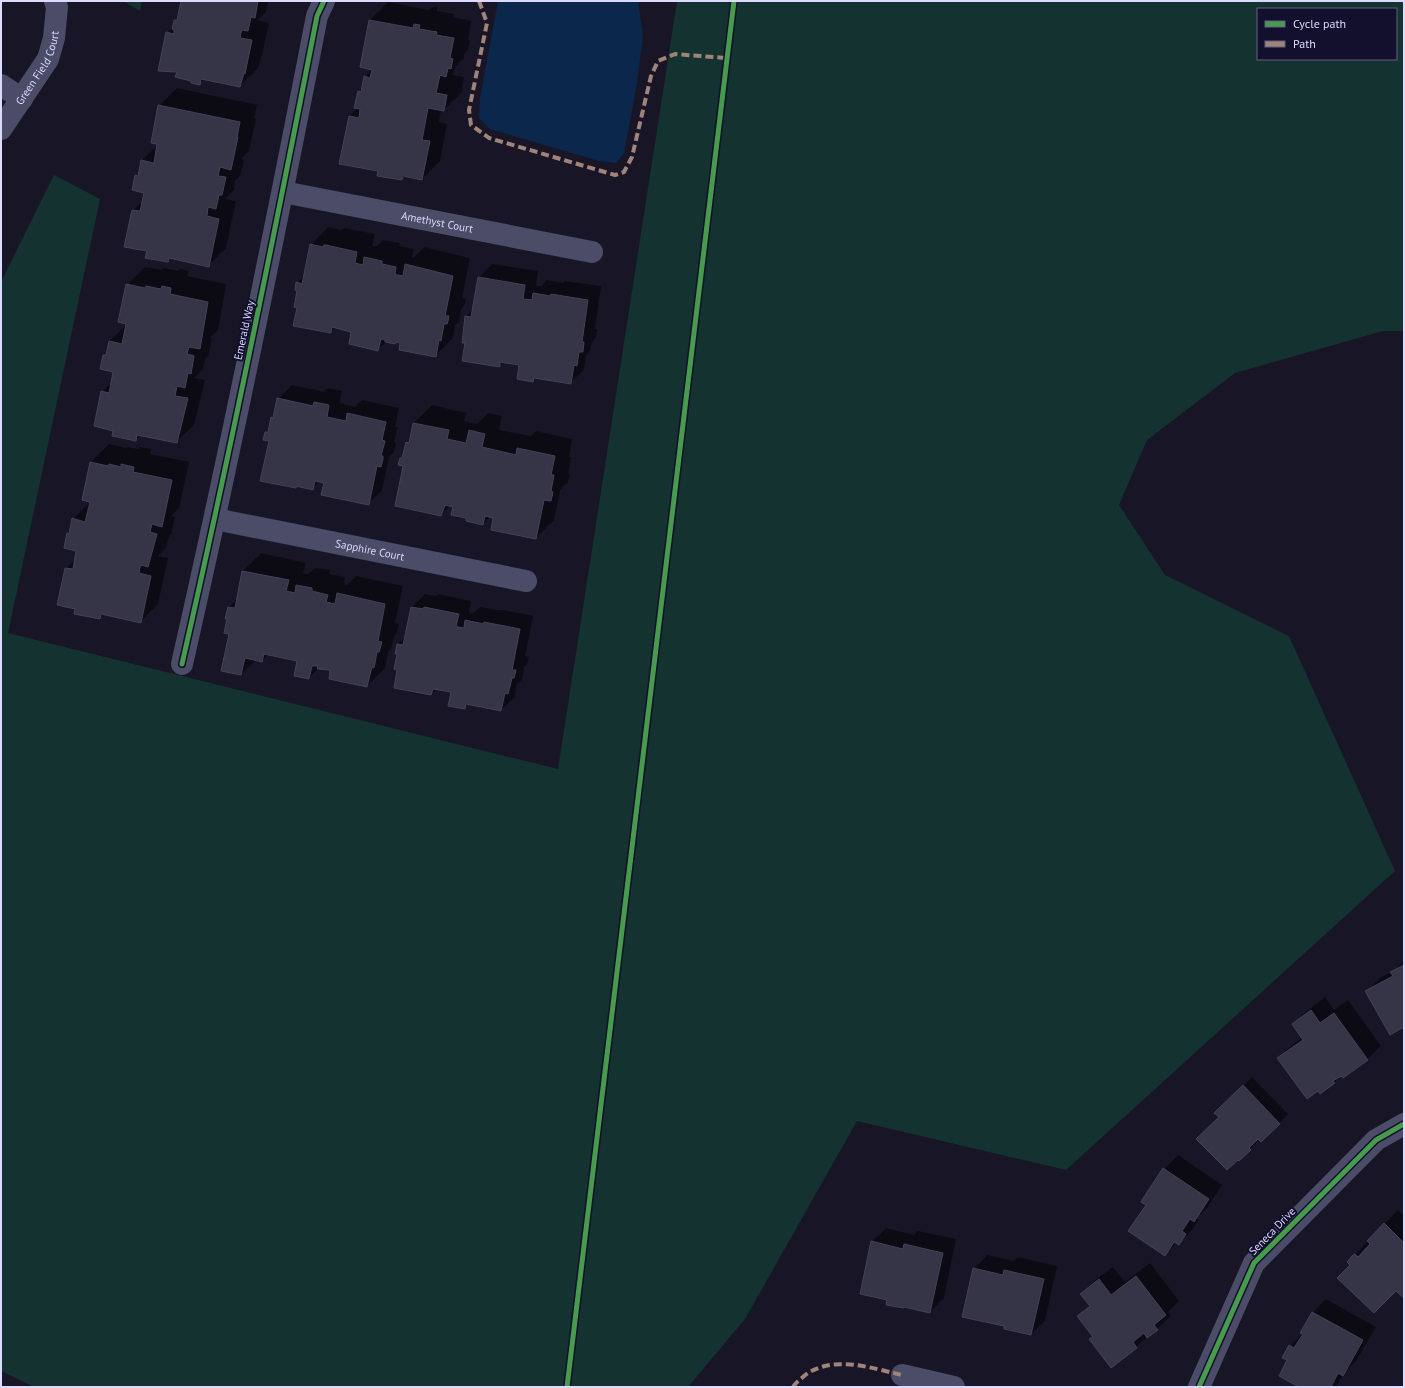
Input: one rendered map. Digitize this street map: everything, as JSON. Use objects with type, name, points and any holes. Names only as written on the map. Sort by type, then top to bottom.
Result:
[{"type":"street","name":"Green Field Court","points":[[1,129],[48,59],[54,38],[57,7],[55,1]]},
{"type":"street","name":"Emerald Way","points":[[182,664],[215,519],[283,192],[317,16],[324,1]]},
{"type":"street","points":[[1,85],[22,99]]},
{"type":"street","name":"Amethyst Court","points":[[283,192],[592,252]]},
{"type":"street","name":"Sapphire Court","points":[[215,519],[526,581]]},
{"type":"street","name":"Seneca Drive","points":[[1199,1387],[1254,1263],[1376,1140],[1404,1124]]},
{"type":"street","points":[[902,1375],[954,1387]]},
{"type":"green space","points":[[123,1],[142,1],[140,11]]},
{"type":"green space","points":[[677,1],[1404,1],[1404,331],[1383,331],[1235,373],[1147,440],[1119,505],[1165,575],[1289,636],[1395,871],[1066,1170],[857,1121],[745,1319],[688,1387],[34,1387],[1,1371],[1,282],[54,175],[100,199],[8,633],[558,769]]},
{"type":"water","points":[[498,1],[638,1],[643,36],[637,83],[624,153],[616,163],[599,161],[490,129],[479,118],[480,99]]},
{"type":"building","points":[[181,1],[258,1],[255,18],[251,17],[248,31],[242,30],[241,33],[240,38],[252,40],[245,74],[244,73],[240,87],[201,79],[200,85],[175,77],[177,72],[158,71],[166,32],[174,34],[174,30],[172,29],[174,20],[177,20]]},
{"type":"building","points":[[369,20],[413,28],[414,24],[420,25],[419,29],[437,32],[436,35],[454,38],[450,58],[453,59],[451,69],[448,68],[446,77],[440,75],[436,93],[447,95],[444,111],[428,108],[422,140],[430,141],[422,180],[403,176],[402,180],[377,176],[378,171],[339,164],[349,116],[359,118],[360,109],[354,108],[358,91],[361,92],[364,76],[370,78],[372,70],[360,67]]},
{"type":"building","points":[[158,105],[240,122],[231,170],[220,167],[218,176],[226,177],[222,195],[219,195],[216,209],[208,207],[207,216],[219,219],[209,267],[169,258],[168,262],[145,258],[147,251],[124,247],[132,210],[140,211],[144,193],[132,190],[135,175],[138,176],[141,160],[154,163],[157,144],[151,143]]},
{"type":"building","points":[[310,244],[323,247],[326,245],[357,252],[355,263],[363,265],[364,257],[382,261],[382,264],[396,267],[395,274],[397,275],[403,276],[405,264],[453,276],[445,316],[449,316],[448,321],[447,324],[444,324],[436,357],[399,350],[400,343],[396,342],[395,344],[385,342],[385,340],[381,339],[378,351],[349,344],[351,332],[332,327],[331,333],[293,326],[297,308],[294,307],[297,291],[295,290],[296,282],[302,284]]},
{"type":"building","points":[[478,277],[525,285],[523,299],[532,300],[533,293],[550,296],[551,294],[588,300],[582,342],[584,342],[583,352],[579,352],[577,366],[574,365],[571,384],[534,378],[533,382],[517,379],[519,365],[500,362],[500,367],[462,361],[465,343],[462,343],[465,316],[471,317]]},
{"type":"building","points":[[126,284],[145,288],[146,286],[161,289],[162,286],[171,288],[170,294],[208,302],[200,349],[189,347],[187,354],[194,356],[191,374],[188,373],[185,388],[177,386],[175,396],[188,398],[177,443],[137,435],[136,441],[112,436],[113,431],[94,426],[101,391],[109,393],[113,372],[100,369],[103,355],[106,355],[109,341],[122,344],[126,324],[118,322]]},
{"type":"building","points":[[277,398],[313,406],[314,402],[329,405],[327,417],[346,421],[347,413],[386,422],[382,440],[385,441],[381,456],[383,456],[383,459],[381,467],[377,466],[369,505],[321,495],[324,483],[315,481],[313,490],[260,481],[269,441],[263,440],[265,432],[268,432],[271,417],[273,418]]},
{"type":"building","points":[[413,423],[449,430],[447,439],[466,443],[469,430],[485,434],[482,447],[516,455],[517,448],[555,456],[551,475],[554,475],[551,501],[544,500],[536,539],[491,530],[493,518],[485,516],[483,525],[466,521],[466,518],[451,515],[453,507],[445,505],[441,516],[395,506],[403,466],[398,465],[400,458],[402,458],[406,442],[409,443]]},
{"type":"building","points":[[90,462],[121,467],[121,464],[134,467],[133,472],[172,480],[162,527],[152,524],[150,532],[157,534],[148,567],[141,565],[140,567],[139,573],[151,576],[141,623],[101,614],[100,619],[74,614],[75,609],[57,605],[65,568],[73,569],[76,551],[64,548],[67,533],[69,534],[72,518],[85,522],[90,502],[82,500]]},
{"type":"building","points":[[242,571],[289,580],[286,591],[295,593],[296,585],[312,588],[312,591],[328,595],[326,602],[335,604],[337,593],[385,604],[378,641],[382,642],[379,652],[377,652],[374,668],[372,667],[367,687],[329,679],[330,670],[317,669],[318,666],[312,666],[309,679],[294,676],[297,661],[264,654],[262,662],[245,658],[241,675],[221,671],[229,634],[224,633],[227,619],[225,619],[228,607],[235,608]]},
{"type":"building","points":[[411,607],[423,609],[424,607],[459,614],[456,626],[458,627],[464,628],[465,620],[520,629],[512,670],[516,670],[514,678],[512,678],[508,694],[505,693],[501,711],[466,704],[465,709],[448,706],[451,692],[433,689],[431,695],[394,688],[397,670],[394,669],[397,644],[403,645]]},
{"type":"building","points":[[1404,965],[1404,1030],[1402,1028],[1390,1035],[1365,991],[1393,976],[1390,972]]},
{"type":"building","points":[[1311,1010],[1320,1023],[1334,1013],[1368,1060],[1343,1078],[1341,1076],[1333,1081],[1335,1083],[1320,1094],[1318,1091],[1307,1099],[1277,1058],[1303,1040],[1292,1024]]},
{"type":"building","points":[[1243,1085],[1280,1124],[1261,1142],[1258,1139],[1249,1148],[1251,1150],[1227,1170],[1196,1139],[1219,1117],[1214,1113]]},
{"type":"building","points":[[1163,1168],[1209,1199],[1194,1222],[1190,1219],[1182,1231],[1186,1234],[1179,1245],[1174,1242],[1165,1256],[1128,1231],[1146,1205],[1141,1202]]},
{"type":"building","points":[[1384,1223],[1404,1243],[1404,1298],[1396,1291],[1374,1313],[1337,1278],[1350,1265],[1347,1262],[1352,1256],[1355,1254],[1358,1257],[1370,1244],[1367,1241]]},
{"type":"building","points":[[871,1241],[903,1249],[904,1244],[943,1253],[930,1313],[904,1307],[886,1305],[887,1300],[860,1294]]},
{"type":"building","points":[[973,1268],[1003,1275],[1004,1270],[1044,1279],[1031,1335],[1004,1329],[1004,1326],[962,1317]]},
{"type":"building","points":[[1136,1276],[1166,1315],[1154,1325],[1158,1330],[1147,1338],[1144,1333],[1133,1342],[1137,1348],[1111,1368],[1089,1339],[1093,1337],[1077,1316],[1090,1306],[1080,1294],[1099,1279],[1111,1295]]},
{"type":"building","points":[[1312,1312],[1363,1340],[1343,1376],[1338,1373],[1331,1387],[1299,1387],[1279,1376],[1287,1360],[1282,1358],[1289,1345],[1294,1348],[1303,1334],[1300,1333]]},
{"type":"marked path","points":[[479,1],[487,23],[469,110],[471,125],[489,138],[615,175],[624,172],[632,157],[651,76],[658,61],[675,54],[726,58]]},
{"type":"marked path","points":[[793,1387],[804,1376],[815,1369],[839,1364],[865,1366],[902,1375]]},
{"type":"cycle path","points":[[182,664],[252,340],[317,16],[324,1]]},
{"type":"cycle path","points":[[567,1387],[734,1]]},
{"type":"cycle path","points":[[1199,1387],[1254,1263],[1376,1140],[1404,1124]]}]
